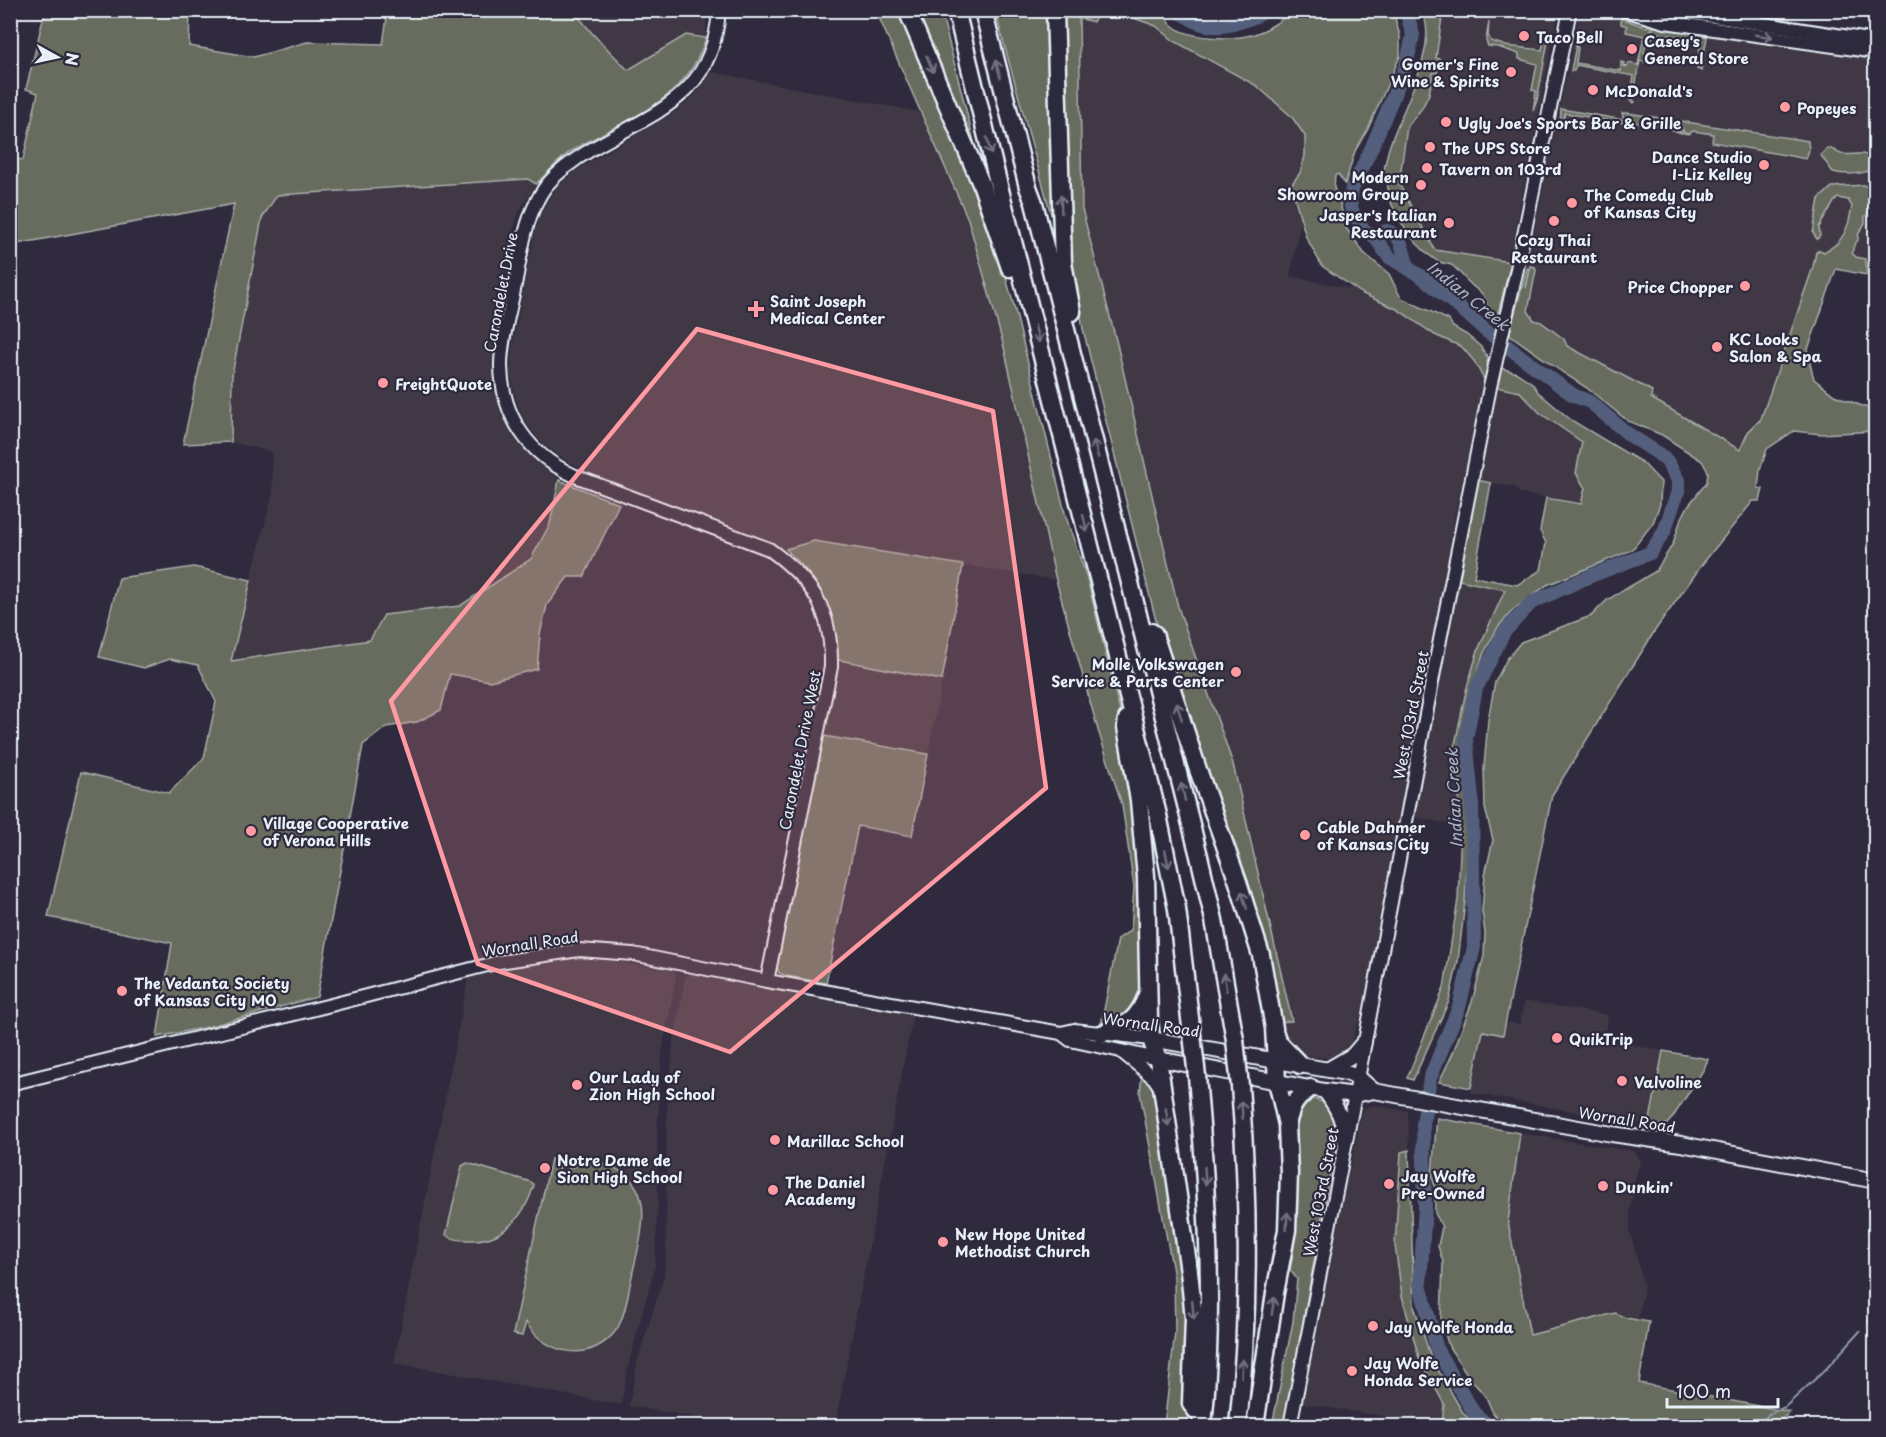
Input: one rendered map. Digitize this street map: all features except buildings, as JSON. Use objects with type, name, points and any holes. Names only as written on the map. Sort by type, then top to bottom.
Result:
[{"type":"highway","points":[[907,10],[982,186],[1009,268],[1022,278]]},
{"type":"highway","points":[[956,10],[1130,700],[1158,815],[1177,909],[1197,1076],[1204,1159],[1208,1275],[1206,1389],[1203,1423]]},
{"type":"highway","points":[[982,10],[1037,213],[1214,920],[1235,1040],[1247,1185],[1247,1268],[1238,1426]]},
{"type":"highway","points":[[1055,10],[1063,262],[1076,336],[1070,348]]},
{"type":"highway","points":[[1142,627],[1154,634],[1197,767],[1245,903],[1261,955],[1278,1042],[1300,1065]]},
{"type":"highway","points":[[1130,700],[1126,727],[1138,800],[1146,876],[1151,1039],[1158,1059],[1190,1271],[1194,1318],[1191,1404],[1203,1423]]},
{"type":"highway","points":[[1101,1034],[1130,1023],[1142,1008],[1148,991]]},
{"type":"highway","points":[[1255,1426],[1287,1230],[1289,1173],[1287,1125],[1274,1060],[1274,1028]]},
{"type":"highway","points":[[1287,1125],[1297,1098],[1318,1089]]},
{"type":"main road","name":"Wornall Road","points":[[1151,1039],[1329,1069],[1358,1077],[1374,1091]]},
{"type":"main road","points":[[1329,1069],[1353,1055],[1364,1042]]},
{"type":"main road","name":"Wornall Road","points":[[1158,1059],[1355,1095],[1374,1091],[1612,1134],[1681,1144],[1875,1181]]},
{"type":"main road","points":[[1277,1081],[1292,1076],[1348,1084],[1358,1077]]},
{"type":"main road","points":[[1318,1089],[1337,1107],[1344,1122],[1345,1141]]},
{"type":"street","name":"Carondelet Drive","points":[[630,498],[560,469],[544,459],[530,445],[516,424],[506,400],[502,378],[502,352],[528,225],[535,205],[547,186],[563,168],[576,159],[655,115],[677,100],[696,80],[705,66],[713,46],[719,10]]},
{"type":"street","name":"West 103rd Street","points":[[1290,1426],[1355,1095],[1437,651],[1570,10]]},
{"type":"street","points":[[1624,10],[1665,22],[1875,52]]},
{"type":"street","points":[[1673,10],[1875,41]]},
{"type":"street","name":"Carondelet Drive West","points":[[630,498],[769,549],[793,567],[807,583],[825,616],[831,650],[831,667],[767,981]]},
{"type":"street","name":"Wornall Road","points":[[10,1084],[499,962],[579,950],[633,954],[767,981],[1061,1033],[1074,1030],[1151,1039]]},
{"type":"street","name":"Wornall Road","points":[[1061,1033],[1070,1040],[1158,1059]]},
{"type":"street","points":[[1122,1052],[1154,1078],[1163,1092]]},
{"type":"highlighted area","points":[[697,329],[993,411],[1046,788],[730,1052],[478,964],[391,701]]},
{"type":"shaded area","points":[[574,11],[706,11],[706,38],[686,35],[628,71]]},
{"type":"shaded area","points":[[1114,11],[1156,26],[1174,41],[1257,86],[1292,117],[1305,136],[1305,156],[1300,173],[1291,185],[1301,219],[1290,276],[1358,290],[1397,309],[1435,335],[1462,347],[1474,361],[1485,381],[1468,464],[1458,499],[1450,542],[1450,559],[1366,998],[1349,1051],[1331,1059],[1308,1056],[1291,1049],[1284,1043],[1278,1022],[1292,1021],[1233,764],[1178,607],[1117,344],[1082,209],[1079,18],[1093,22],[1100,12]]},
{"type":"shaded area","points":[[1441,11],[1559,11],[1511,262],[1435,250],[1399,184],[1407,127],[1422,108]]},
{"type":"shaded area","points":[[1580,11],[1610,11],[1666,27],[1875,57],[1875,276],[1819,266],[1749,459],[1740,450],[1513,317],[1523,284]]},
{"type":"shaded area","points":[[1702,11],[1792,11],[1790,23]]},
{"type":"shaded area","name":"Saint Joseph Medical Center","points":[[712,72],[920,112],[968,218],[1004,347],[1056,580],[814,541],[786,549],[590,473],[548,448],[537,438],[522,416],[510,371],[512,348],[540,214],[559,185],[576,170],[672,114],[693,97]]},
{"type":"shaded area","points":[[528,179],[536,184],[519,212],[511,238],[493,345],[493,379],[501,413],[519,444],[559,480],[550,524],[531,559],[460,606],[384,615],[370,640],[230,661],[273,492],[271,452],[231,442],[232,375],[262,218],[277,195]]},
{"type":"shaded area","points":[[1496,387],[1520,392],[1540,413],[1582,442],[1576,473],[1585,488],[1582,504],[1519,493],[1515,487],[1477,480]]},
{"type":"shaded area","points":[[1459,580],[1505,590],[1478,650],[1466,691],[1455,744],[1461,787],[1454,825],[1413,817]]},
{"type":"shaded area","points":[[835,659],[942,680],[928,754],[824,736],[832,693]]},
{"type":"shaded area","name":"Notre Dame de Sion High School","points":[[574,958],[618,962],[671,971],[676,977],[662,1052],[657,1136],[658,1199],[655,1266],[630,1359],[621,1405],[394,1363],[468,978],[547,960]]},
{"type":"shaded area","name":"The Daniel Academy","points":[[692,974],[913,1015],[835,1426],[746,1426],[629,1406],[638,1359],[664,1275],[667,1113],[673,1044],[685,979],[687,975]]},
{"type":"shaded area","points":[[1524,1001],[1608,1015],[1604,1040],[1663,1051],[1649,1125],[1471,1093],[1483,1031],[1503,1035],[1506,1022],[1520,1024]]},
{"type":"shaded area","points":[[1374,1105],[1408,1111],[1409,1150],[1401,1152],[1395,1245],[1402,1296],[1419,1358],[1444,1404],[1442,1426],[1301,1403],[1341,1199],[1351,1166],[1361,1113],[1366,1107]]},
{"type":"shaded area","points":[[1520,1133],[1633,1151],[1637,1155],[1640,1163],[1634,1183],[1630,1231],[1644,1287],[1638,1320],[1615,1313],[1530,1335],[1508,1222]]},
{"type":"green space","points":[[45,11],[190,11],[189,46],[254,57],[307,42],[383,44],[388,11],[574,11],[628,70],[686,35],[706,38],[697,60],[684,79],[669,94],[652,107],[573,150],[536,184],[528,179],[277,195],[262,218],[232,375],[231,442],[183,444],[234,204],[11,245],[11,158],[23,160],[38,93],[26,89]]},
{"type":"green space","points":[[876,11],[899,11],[987,213],[1013,302],[1066,517],[1087,578],[1134,768],[1141,844],[1139,998],[1134,1011],[1111,1024],[1101,1025],[1118,939],[1131,930],[1134,887],[1122,805],[1098,730],[1056,580],[1004,347],[968,219]]},
{"type":"green space","points":[[911,11],[941,11],[981,169]]},
{"type":"green space","points":[[995,11],[1049,11],[1058,240]]},
{"type":"green space","points":[[1063,11],[1108,11],[1100,12],[1093,22],[1079,18],[1082,209],[1117,344],[1178,607],[1233,764],[1292,1021],[1278,1022],[1164,653],[1083,329],[1071,253]]},
{"type":"green space","points":[[1114,11],[1163,11],[1170,23],[1180,30],[1189,34],[1222,38],[1243,37],[1257,33],[1292,11],[1393,11],[1400,36],[1400,56],[1368,129],[1355,151],[1345,184],[1338,174],[1335,176],[1334,188],[1346,228],[1364,253],[1389,274],[1401,298],[1449,320],[1453,327],[1481,347],[1488,358],[1485,381],[1474,361],[1462,347],[1435,335],[1397,309],[1363,294],[1322,266],[1306,237],[1291,185],[1300,173],[1305,156],[1305,136],[1292,117],[1257,86],[1174,41],[1156,26]]},
{"type":"green space","points":[[1421,11],[1443,11],[1436,58],[1440,59],[1437,73],[1433,73],[1429,94],[1422,108],[1407,127],[1399,184],[1435,250],[1511,262],[1497,317],[1487,307],[1483,294],[1453,266],[1439,262],[1412,238],[1392,205],[1387,182],[1382,182],[1389,149],[1424,52],[1427,37],[1425,19]]},
{"type":"green space","points":[[1621,18],[1645,27],[1652,25],[1649,42],[1644,52],[1647,56],[1646,62],[1640,61],[1634,93],[1637,94],[1632,99],[1635,102],[1633,103],[1630,101],[1634,76],[1576,65],[1574,71],[1571,71],[1576,45],[1578,48],[1576,63],[1621,71],[1621,62],[1627,67],[1629,63],[1638,65],[1644,36],[1626,32],[1627,26],[1621,24]]},
{"type":"green space","points":[[1489,21],[1488,35],[1491,41],[1506,46],[1542,50],[1546,31],[1550,31],[1533,111],[1536,91],[1532,90],[1537,64],[1519,59],[1519,54],[1488,46],[1486,41]]},
{"type":"green space","points":[[1654,25],[1707,37],[1701,71],[1697,69],[1700,46],[1696,39],[1655,33],[1651,40]]},
{"type":"green space","points":[[1561,109],[1624,120],[1622,113],[1628,113],[1808,141],[1809,150],[1806,159],[1712,142],[1713,134],[1693,131],[1689,134],[1684,133],[1683,130],[1682,133],[1672,130],[1672,128],[1635,122],[1634,125],[1565,113],[1560,127]]},
{"type":"green space","points":[[1827,148],[1841,154],[1870,156],[1875,159],[1875,167],[1855,174],[1833,172],[1821,155]]},
{"type":"green space","points":[[1864,185],[1875,192],[1874,199],[1852,253],[1856,257],[1865,259],[1867,275],[1836,269],[1807,352],[1814,379],[1834,395],[1875,411],[1875,431],[1821,434],[1794,431],[1767,449],[1760,470],[1758,488],[1763,489],[1760,501],[1753,501],[1704,562],[1656,629],[1552,795],[1503,1035],[1483,1031],[1471,1088],[1439,1082],[1472,1002],[1484,956],[1485,933],[1482,911],[1485,875],[1493,840],[1485,808],[1484,767],[1488,720],[1495,682],[1507,659],[1521,642],[1591,616],[1607,600],[1656,571],[1673,544],[1688,506],[1707,482],[1708,472],[1702,461],[1662,435],[1628,421],[1587,388],[1509,334],[1527,269],[1529,270],[1526,288],[1530,266],[1535,267],[1536,270],[1528,311],[1534,320],[1541,322],[1564,339],[1567,346],[1652,391],[1651,398],[1740,450],[1748,432],[1761,419],[1813,267],[1816,252],[1820,250],[1824,252],[1834,246],[1848,226],[1852,206],[1848,200],[1838,198],[1819,227],[1820,236],[1817,239],[1813,233],[1819,199],[1832,187]]},
{"type":"green space","points":[[1501,368],[1517,373],[1532,383],[1538,392],[1571,420],[1643,463],[1661,482],[1660,504],[1653,523],[1632,550],[1547,585],[1514,609],[1498,627],[1484,653],[1469,695],[1463,733],[1469,819],[1465,902],[1458,961],[1449,1001],[1413,1080],[1407,1078],[1444,988],[1458,899],[1461,827],[1454,825],[1461,787],[1455,744],[1466,691],[1478,650],[1505,590],[1459,580],[1477,480],[1491,483],[1474,577],[1517,585],[1541,570],[1546,543],[1540,531],[1546,498],[1581,504],[1585,488],[1576,473],[1582,442],[1540,413],[1520,392],[1496,387]]},
{"type":"green space","points":[[559,480],[619,504],[584,577],[568,577],[547,605],[540,634],[537,669],[490,681],[450,674],[441,710],[417,722],[386,727],[363,745],[317,997],[207,1027],[157,1037],[172,943],[48,917],[81,772],[169,793],[204,758],[216,702],[198,665],[170,659],[144,668],[99,657],[119,578],[194,567],[251,580],[231,661],[370,640],[384,615],[460,606],[531,559],[550,524]]},
{"type":"green space","points":[[814,541],[963,565],[942,680],[835,659],[828,615],[820,589],[809,573],[786,549]]},
{"type":"green space","points":[[824,736],[928,754],[912,836],[858,826],[826,983],[787,976],[779,973],[776,965]]},
{"type":"green space","points":[[1663,1051],[1708,1059],[1704,1069],[1667,1124],[1649,1125]]},
{"type":"green space","points":[[1142,1073],[1150,1081],[1155,1095],[1184,1269],[1188,1426],[1164,1426],[1175,1332],[1174,1277],[1140,1093]]},
{"type":"green space","points":[[1313,1099],[1328,1106],[1338,1129],[1284,1426],[1272,1426],[1293,1322],[1297,1279],[1290,1270],[1295,1234],[1297,1181],[1294,1127],[1300,1111]]},
{"type":"green space","points":[[1437,1118],[1520,1133],[1508,1222],[1530,1335],[1615,1313],[1626,1318],[1649,1322],[1639,1383],[1790,1412],[1774,1426],[1506,1426],[1493,1413],[1486,1397],[1449,1347],[1441,1320],[1443,1262],[1438,1246],[1442,1227],[1435,1213],[1432,1173]]},
{"type":"green space","points":[[1409,1150],[1414,1306],[1431,1358],[1462,1411],[1474,1426],[1442,1426],[1444,1404],[1419,1358],[1402,1296],[1395,1245],[1401,1152]]},
{"type":"green space","points":[[551,1159],[561,1161],[558,1176],[570,1168],[583,1164],[596,1163],[610,1166],[626,1175],[636,1186],[641,1199],[642,1229],[623,1317],[617,1329],[607,1340],[583,1351],[557,1348],[545,1342],[526,1322],[522,1336],[513,1334]]},
{"type":"green space","points":[[467,1163],[531,1182],[534,1185],[518,1217],[502,1232],[492,1237],[462,1240],[446,1235],[462,1166]]},
{"type":"waterway","name":"Indian Creek","points":[[1177,10],[1200,23],[1215,26],[1231,25],[1267,10]]},
{"type":"waterway","name":"Indian Creek","points":[[1406,10],[1413,35],[1406,66],[1352,189],[1350,201],[1352,211],[1364,230],[1374,236],[1389,257],[1421,276],[1485,330],[1573,395],[1590,402],[1628,434],[1656,452],[1667,461],[1678,480],[1678,491],[1664,532],[1650,553],[1588,577],[1531,603],[1504,632],[1476,689],[1466,739],[1472,798],[1474,947],[1459,1007],[1430,1078],[1423,1124],[1425,1206],[1420,1284],[1437,1350],[1474,1413],[1489,1426]]},
{"type":"waterway","name":"Indian Creek","points":[[1374,236],[1386,231],[1396,236],[1402,245],[1409,268]]},
{"type":"waterway","points":[[1868,1322],[1876,1311]]},
{"type":"waterway","points":[[1758,1426],[1769,1414],[1785,1407],[1826,1369],[1860,1331]]},
{"type":"place","name":"Taco Bell","points":[[1524,36]]},
{"type":"place","name":"Casey's General Store","points":[[1632,49]]},
{"type":"place","name":"Gomer's Fine Wine & Spirits","points":[[1511,72]]},
{"type":"place","name":"McDonald's","points":[[1593,90]]},
{"type":"place","name":"Popeyes","points":[[1785,107]]},
{"type":"place","name":"Ugly Joe's Sports Bar & Grille","points":[[1446,122]]},
{"type":"place","name":"The UPS Store","points":[[1430,147]]},
{"type":"place","name":"Dance Studio I-Liz Kelley","points":[[1764,165]]},
{"type":"place","name":"Tavern on 103rd","points":[[1427,168]]},
{"type":"place","name":"Modern Showroom Group","points":[[1421,185]]},
{"type":"place","name":"The Comedy Club of Kansas City","points":[[1572,203]]},
{"type":"place","name":"Cozy Thai Restaurant","points":[[1554,221]]},
{"type":"place","name":"Jasper's Italian Restaurant","points":[[1449,223]]},
{"type":"place","name":"Price Chopper","points":[[1745,286]]},
{"type":"place","name":"Saint Joseph Medical Center","points":[[756,309]]},
{"type":"place","name":"KC Looks Salon & Spa","points":[[1717,347]]},
{"type":"place","name":"FreightQuote","points":[[383,383]]},
{"type":"place","name":"Molle Volkswagen Service & Parts Center","points":[[1236,672]]},
{"type":"place","name":"Village Cooperative of Verona Hills","points":[[251,831]]},
{"type":"place","name":"Cable Dahmer of Kansas City","points":[[1305,835]]},
{"type":"place","name":"The Vedanta Society of Kansas City MO","points":[[122,991]]},
{"type":"place","name":"QuikTrip","points":[[1557,1038]]},
{"type":"place","name":"Valvoline","points":[[1622,1081]]},
{"type":"place","name":"Our Lady of Zion High School","points":[[577,1085]]},
{"type":"place","name":"Marillac School","points":[[775,1140]]},
{"type":"place","name":"Notre Dame de Sion High School","points":[[545,1168]]},
{"type":"place","name":"Jay Wolfe Pre-Owned","points":[[1389,1184]]},
{"type":"place","name":"Dunkin'","points":[[1603,1186]]},
{"type":"place","name":"The Daniel Academy","points":[[773,1190]]},
{"type":"place","name":"New Hope United Methodist Church","points":[[943,1242]]},
{"type":"place","name":"Jay Wolfe Honda","points":[[1373,1326]]},
{"type":"place","name":"Jay Wolfe Honda Service","points":[[1352,1371]]}]
